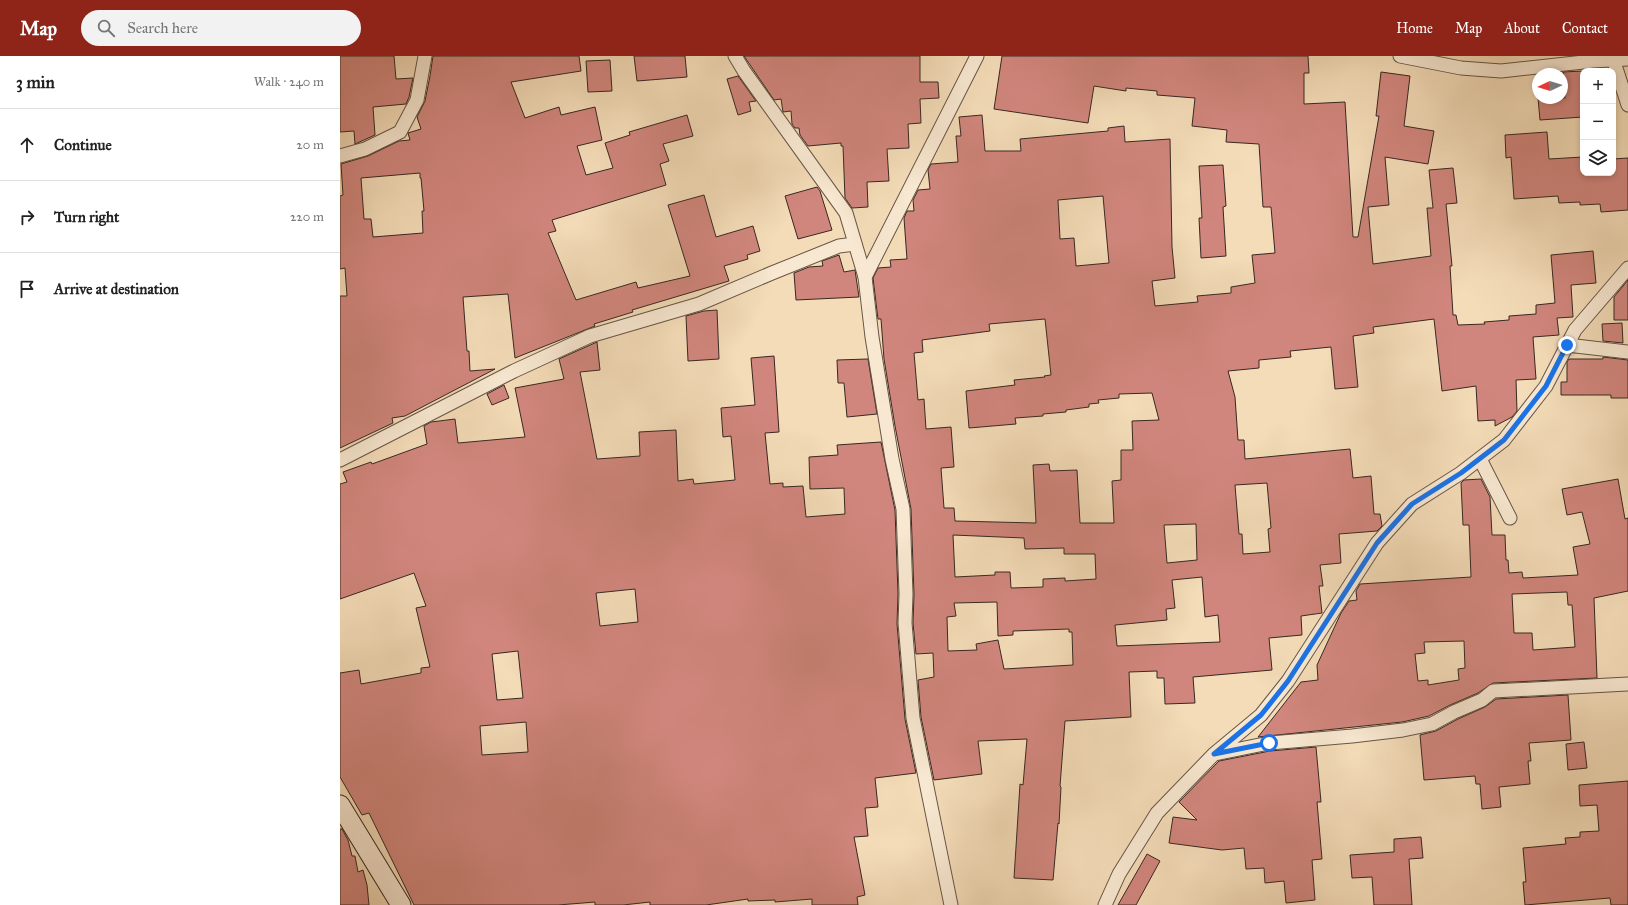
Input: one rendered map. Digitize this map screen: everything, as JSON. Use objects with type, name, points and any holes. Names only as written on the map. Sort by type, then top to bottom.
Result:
[{"type":"main road","points":[[340,805],[401,905]]},
{"type":"street","points":[[340,156],[364,149],[400,132],[417,100],[425,56]]},
{"type":"street","points":[[735,56],[744,72],[846,214],[864,277],[890,451],[903,509],[906,594],[905,623],[913,718],[951,905]]},
{"type":"street","points":[[864,277],[977,56]]},
{"type":"street","points":[[1400,56],[1460,68],[1501,71],[1612,58],[1628,59]]},
{"type":"street","points":[[1612,58],[1628,106]]},
{"type":"street","points":[[340,460],[514,371],[590,336],[699,304],[839,246],[855,244]]},
{"type":"street","points":[[1105,905],[1119,874],[1158,813],[1214,754],[1261,715],[1288,681],[1377,543],[1412,504],[1480,459],[1504,440],[1546,386],[1576,330],[1628,268]]},
{"type":"street","points":[[1567,345],[1628,352]]},
{"type":"street","points":[[1480,459],[1510,518]]},
{"type":"street","points":[[1214,754],[1269,743],[1403,730],[1432,724],[1454,712],[1482,700],[1493,691],[1628,684]]},
{"type":"building","points":[[340,56],[394,56],[396,79],[413,78],[406,104],[373,107],[375,135],[355,144],[354,131],[340,132]]},
{"type":"building","points":[[433,56],[579,56],[581,71],[511,82],[525,118],[559,107],[561,115],[595,107],[602,140],[577,146],[586,175],[613,168],[605,143],[630,135],[629,132],[687,115],[693,136],[663,144],[669,161],[660,164],[666,185],[552,220],[556,231],[548,233],[576,300],[636,282],[638,288],[690,276],[668,205],[704,195],[716,237],[753,226],[760,251],[747,255],[748,259],[724,266],[729,281],[632,310],[633,312],[594,324],[595,326],[515,358],[508,294],[463,297],[470,371],[495,369],[405,416],[392,418],[393,423],[340,448],[340,296],[347,296],[345,268],[340,269],[340,196],[343,195],[341,164],[368,156],[399,141],[410,140],[408,133],[421,129],[417,117],[425,101]],"holes":[[[420,173],[424,211],[422,211],[423,233],[373,237],[371,219],[364,219],[361,178]]]},
{"type":"building","points":[[634,56],[685,56],[687,77],[637,81]]},
{"type":"building","points":[[744,56],[920,56],[920,82],[938,82],[939,98],[920,99],[921,123],[908,124],[909,148],[887,149],[889,181],[867,182],[868,207],[852,208],[845,198],[843,146],[841,146],[841,143],[808,146],[800,135],[799,128],[795,128],[792,124],[791,111],[783,112],[781,99],[774,100]]},
{"type":"building","points":[[1002,56],[1308,56],[1309,73],[1304,73],[1304,104],[1345,102],[1353,237],[1358,237],[1379,116],[1376,116],[1381,72],[1410,76],[1404,126],[1434,131],[1428,164],[1385,157],[1389,205],[1368,207],[1373,264],[1431,256],[1427,208],[1433,208],[1429,170],[1453,168],[1457,203],[1446,204],[1452,266],[1450,266],[1453,315],[1456,315],[1458,325],[1485,324],[1484,322],[1509,320],[1509,316],[1536,314],[1536,305],[1555,303],[1551,255],[1593,251],[1596,283],[1571,285],[1573,317],[1557,318],[1559,335],[1533,337],[1536,379],[1516,380],[1517,411],[1512,417],[1495,426],[1495,420],[1478,421],[1476,386],[1442,391],[1434,319],[1373,327],[1374,333],[1353,336],[1358,387],[1335,389],[1331,347],[1290,351],[1291,357],[1259,360],[1259,368],[1228,371],[1235,397],[1238,440],[1244,440],[1245,459],[1350,449],[1353,478],[1371,476],[1374,514],[1380,514],[1382,526],[1377,531],[1339,534],[1341,563],[1320,565],[1323,586],[1319,586],[1322,613],[1301,616],[1302,635],[1269,638],[1272,670],[1193,677],[1195,703],[1165,704],[1164,678],[1157,678],[1157,671],[1129,672],[1131,717],[1065,721],[1060,786],[1059,824],[1058,823],[1053,880],[1014,878],[1020,784],[1023,785],[1027,739],[978,741],[982,774],[934,780],[921,717],[918,680],[934,677],[933,653],[916,654],[913,623],[914,594],[911,509],[895,426],[884,359],[881,319],[878,319],[873,278],[878,268],[891,267],[890,260],[907,259],[904,218],[907,211],[914,211],[913,200],[918,190],[930,189],[928,170],[931,164],[958,162],[956,136],[961,136],[959,117],[982,115],[985,151],[1021,151],[1020,139],[1108,131],[1108,128],[1124,126],[1125,142],[1170,139],[1172,247],[1175,278],[1152,281],[1155,306],[1198,302],[1197,296],[1231,293],[1231,287],[1255,283],[1252,255],[1275,253],[1271,207],[1263,207],[1259,144],[1226,142],[1227,130],[1192,126],[1195,98],[1157,95],[1157,91],[1126,88],[1126,91],[1094,86],[1088,123],[994,109]],"holes":[[[1103,196],[1109,263],[1076,266],[1074,238],[1060,239],[1058,200]],[[1045,319],[1051,375],[1014,380],[1015,385],[966,391],[969,428],[1016,424],[1015,418],[1043,416],[1043,414],[1066,412],[1066,410],[1089,407],[1089,404],[1099,403],[1098,400],[1119,398],[1119,394],[1152,393],[1159,420],[1132,421],[1133,450],[1121,450],[1121,480],[1112,481],[1114,523],[1080,523],[1077,470],[1050,471],[1049,464],[1033,465],[1036,523],[955,521],[954,508],[944,508],[941,468],[954,467],[951,427],[926,429],[924,399],[918,400],[914,353],[923,352],[922,340],[990,331],[989,324]],[[1267,483],[1271,528],[1268,529],[1270,552],[1243,554],[1242,534],[1239,534],[1235,485]],[[1196,524],[1197,560],[1167,563],[1164,525]],[[953,535],[1024,538],[1025,549],[1064,548],[1064,554],[1095,554],[1096,579],[1065,581],[1065,578],[1043,579],[1043,587],[1011,588],[1010,572],[995,572],[995,575],[955,577]],[[1202,577],[1205,617],[1218,615],[1220,642],[1117,646],[1115,625],[1167,620],[1166,609],[1175,608],[1172,580]],[[997,602],[998,636],[1013,635],[1013,631],[1069,629],[1069,632],[1072,632],[1073,665],[1004,669],[998,640],[976,644],[977,650],[948,651],[947,617],[956,616],[954,603]]]},
{"type":"building","points":[[610,60],[612,91],[588,92],[586,61]]},
{"type":"building","points":[[1580,71],[1580,117],[1540,120],[1539,104],[1568,104],[1568,72]]},
{"type":"building","points":[[738,76],[756,101],[749,102],[751,111],[738,115],[727,79]]},
{"type":"building","points":[[1547,132],[1549,159],[1580,157],[1580,176],[1616,176],[1616,159],[1628,158],[1628,210],[1601,212],[1600,204],[1580,205],[1580,202],[1559,203],[1558,196],[1514,199],[1511,157],[1506,158],[1505,135]]},
{"type":"building","points":[[1223,165],[1226,206],[1223,207],[1226,256],[1201,258],[1199,218],[1202,218],[1199,166]]},
{"type":"building","points":[[817,187],[820,191],[832,230],[798,239],[785,196]]},
{"type":"building","points":[[839,255],[844,272],[855,270],[859,297],[796,300],[794,273],[809,267],[823,266],[822,261]]},
{"type":"building","points":[[1628,280],[1628,320],[1614,320],[1614,297]]},
{"type":"building","points":[[717,310],[719,359],[688,361],[686,316],[704,311]]},
{"type":"building","points":[[1622,323],[1623,343],[1603,341],[1602,324]]},
{"type":"building","points":[[597,342],[600,370],[580,372],[597,459],[640,456],[639,432],[676,430],[678,481],[693,479],[694,484],[735,480],[731,436],[723,437],[721,408],[755,405],[751,358],[774,356],[779,432],[765,433],[770,484],[783,483],[783,487],[803,486],[806,517],[845,514],[844,488],[810,489],[809,457],[838,455],[837,445],[881,442],[895,510],[898,594],[897,624],[905,719],[916,773],[875,778],[878,807],[865,808],[868,836],[854,837],[865,895],[857,897],[858,905],[812,905],[812,899],[775,902],[775,900],[748,901],[748,899],[706,905],[650,905],[650,902],[623,905],[595,905],[595,902],[558,905],[414,905],[369,813],[362,815],[340,777],[340,673],[359,670],[361,684],[421,673],[421,668],[430,667],[416,608],[426,606],[414,573],[340,599],[340,484],[347,482],[343,472],[371,462],[372,464],[427,444],[424,426],[431,422],[455,419],[458,443],[525,437],[515,388],[564,379],[559,359]],"holes":[[[635,589],[638,622],[600,626],[596,593]],[[518,651],[523,698],[497,700],[492,654]],[[526,722],[528,752],[482,755],[480,726]]]},
{"type":"building","points":[[1603,357],[1628,360],[1628,398],[1611,398],[1611,395],[1561,395],[1561,382],[1567,382],[1567,362],[1569,359],[1603,359]]},
{"type":"building","points":[[868,359],[877,414],[847,417],[844,383],[838,383],[837,360]]},
{"type":"building","points":[[504,385],[509,398],[492,405],[487,394]]},
{"type":"building","points":[[1481,479],[1490,497],[1492,535],[1505,535],[1506,560],[1508,560],[1509,573],[1522,572],[1523,578],[1578,575],[1573,547],[1590,544],[1582,512],[1567,515],[1562,489],[1618,479],[1625,519],[1628,518],[1628,591],[1594,598],[1597,678],[1493,683],[1478,693],[1429,716],[1402,722],[1258,737],[1301,682],[1318,680],[1317,665],[1341,613],[1349,601],[1357,600],[1356,591],[1360,584],[1471,577],[1469,525],[1463,525],[1461,483],[1464,480]],"holes":[[[1567,592],[1568,605],[1572,605],[1575,647],[1533,650],[1532,633],[1514,633],[1512,594]],[[1464,641],[1465,668],[1458,669],[1459,680],[1428,685],[1428,680],[1418,681],[1415,654],[1425,653],[1424,642]]]},
{"type":"building","points":[[1568,695],[1571,740],[1529,743],[1531,761],[1528,761],[1530,784],[1499,787],[1501,807],[1482,809],[1480,784],[1476,784],[1475,776],[1424,780],[1420,735],[1436,731],[1485,707],[1496,699]]},
{"type":"building","points":[[1584,742],[1587,768],[1568,770],[1566,744]]},
{"type":"building","points":[[1316,747],[1321,802],[1317,802],[1322,859],[1312,860],[1315,900],[1286,903],[1284,881],[1265,883],[1264,868],[1246,869],[1244,848],[1222,850],[1169,843],[1173,817],[1197,820],[1179,802],[1219,761],[1270,751]]},
{"type":"building","points":[[1628,781],[1628,905],[1611,905],[1610,898],[1525,905],[1523,882],[1526,882],[1523,848],[1566,844],[1565,838],[1580,837],[1580,832],[1599,831],[1597,805],[1580,806],[1579,785]]},
{"type":"building","points":[[340,829],[342,829],[348,840],[352,856],[355,856],[358,872],[363,870],[367,885],[369,905],[340,905]]},
{"type":"building","points":[[1421,837],[1423,858],[1409,859],[1412,905],[1374,905],[1372,877],[1352,878],[1350,855],[1394,852],[1394,839]]},
{"type":"building","points":[[1147,854],[1160,861],[1136,905],[1118,905]]},
{"type":"route","points":[[1269,743],[1214,754],[1261,715],[1288,681],[1377,543],[1392,525],[1412,504],[1461,473],[1504,440],[1546,386],[1567,345]]}]
